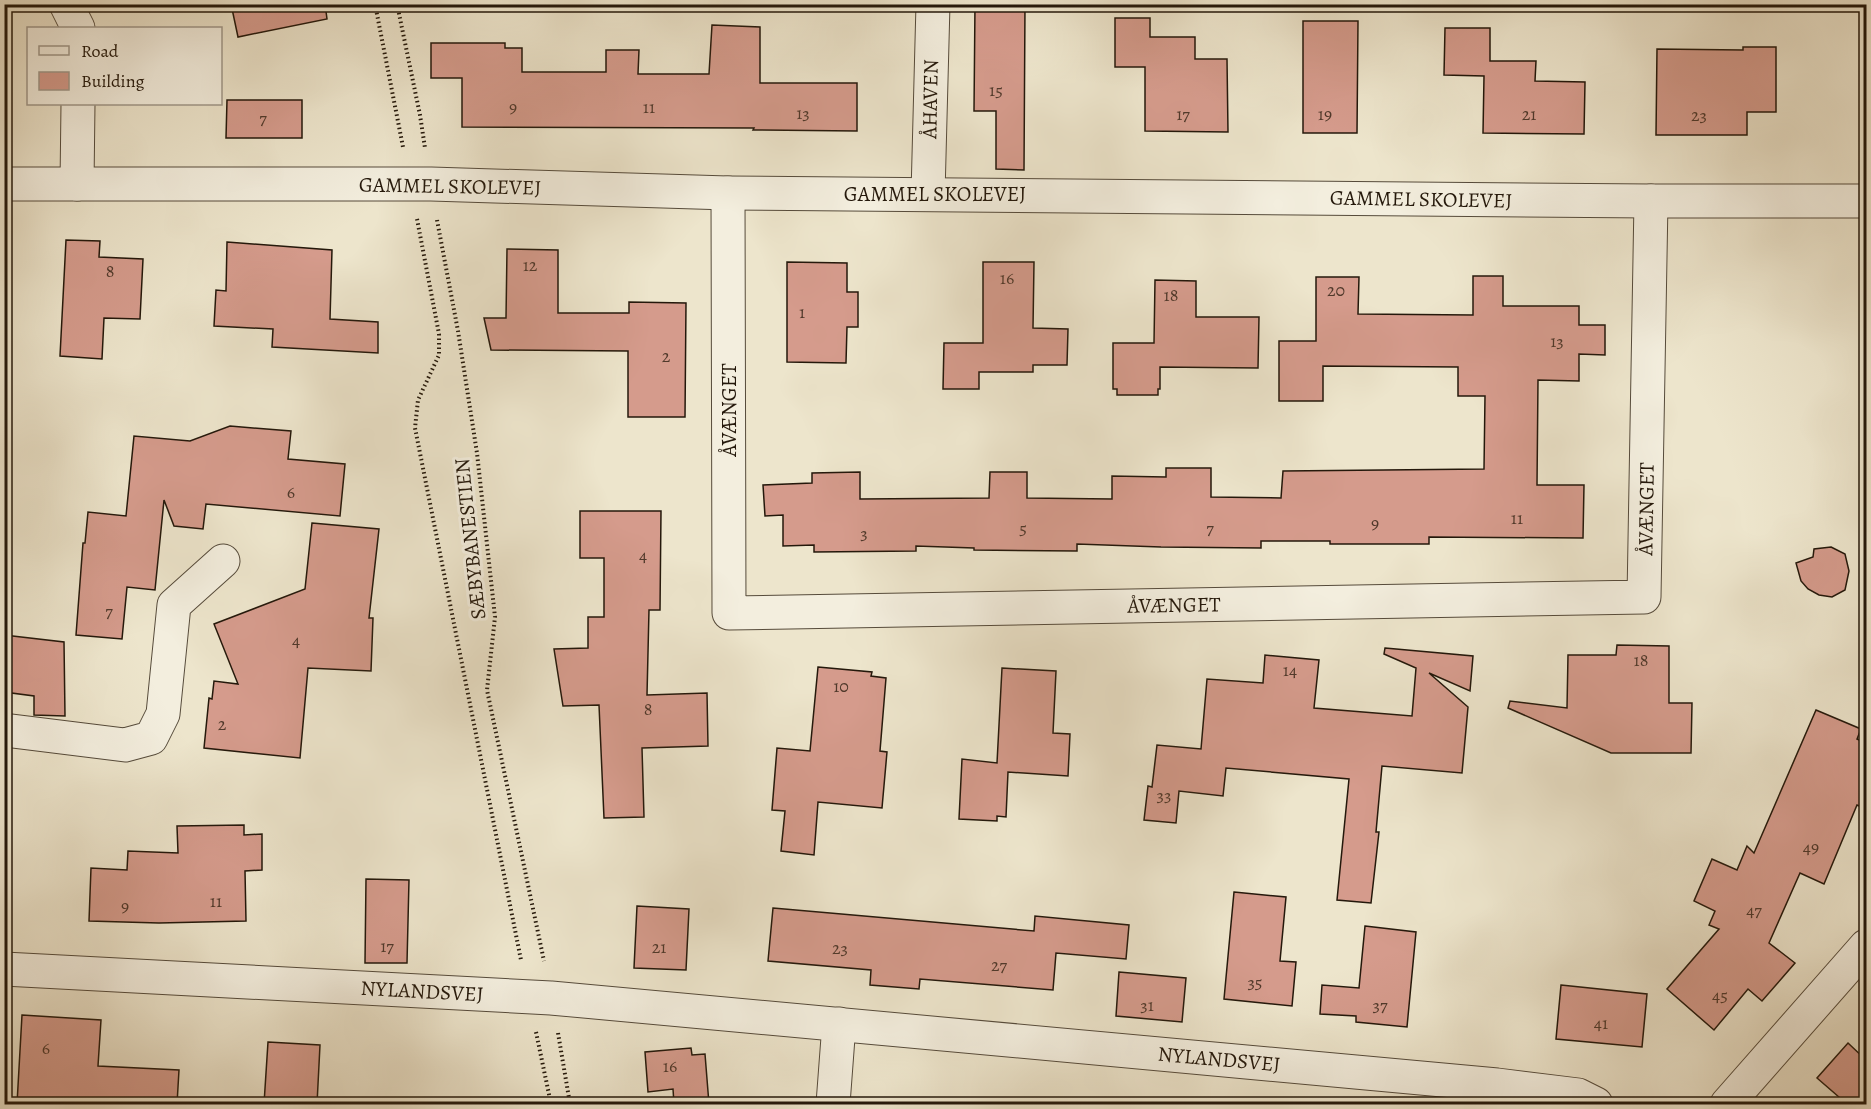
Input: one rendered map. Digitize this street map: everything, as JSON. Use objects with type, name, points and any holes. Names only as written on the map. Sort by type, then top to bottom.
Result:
[{"type":"street","points":[[66,4],[78,27]]},
{"type":"street","name":"ÅHAVEN","points":[[928,194],[933,4]]},
{"type":"street","points":[[77,184],[78,105]]},
{"type":"street","name":"GAMMEL SKOLEVEJ","points":[[4,184],[421,184],[728,193],[1866,201]]},
{"type":"street","name":"ÅVÆNGET","points":[[728,193],[729,613],[1644,597],[1651,201]]},
{"type":"street","points":[[4,730],[125,745],[151,738],[163,714],[174,605],[223,561]]},
{"type":"street","points":[[1727,1104],[1866,946]]},
{"type":"street","name":"NYLANDSVEJ","points":[[4,969],[540,997],[1497,1085],[1578,1095],[1596,1104]]},
{"type":"street","points":[[833,1104],[839,1024]]},
{"type":"path","points":[[375,4],[421,184],[439,334],[439,355],[418,400],[415,428],[540,997],[551,1104]]},
{"type":"path","name":"SÆBYBANESTIEN","points":[[397,4],[420,115],[421,184],[458,331],[477,453],[495,617],[487,690],[540,997],[570,1104]]},
{"type":"building","points":[[231,4],[325,4],[327,19],[238,37]]},
{"type":"building","points":[[975,4],[1025,4],[1024,170],[996,169],[996,111],[974,111]]},
{"type":"building","points":[[1115,18],[1150,18],[1150,37],[1195,37],[1195,59],[1227,59],[1228,132],[1145,131],[1145,67],[1115,67]]},
{"type":"building","points":[[1303,21],[1358,21],[1357,133],[1303,133]]},
{"type":"building","points":[[712,25],[760,27],[760,83],[857,83],[857,131],[753,130],[754,128],[462,127],[462,78],[431,78],[431,43],[505,43],[505,48],[522,48],[522,72],[606,72],[606,50],[639,50],[638,74],[709,74]]},
{"type":"building","points":[[1445,28],[1490,28],[1490,61],[1536,61],[1535,81],[1585,82],[1584,134],[1483,133],[1484,76],[1444,75]]},
{"type":"building","points":[[1743,47],[1776,47],[1776,112],[1747,112],[1747,135],[1656,135],[1657,49],[1743,50]]},
{"type":"building","points":[[227,100],[302,100],[302,138],[226,138]]},
{"type":"building","points":[[66,240],[100,241],[99,257],[143,259],[140,319],[104,318],[102,359],[60,356]]},
{"type":"building","points":[[227,242],[332,250],[330,319],[378,322],[378,353],[272,347],[273,329],[214,326],[216,290],[226,291]]},
{"type":"building","points":[[507,249],[558,250],[558,313],[629,313],[629,302],[686,303],[685,417],[628,417],[628,351],[491,350],[484,318],[506,318]]},
{"type":"building","points":[[787,262],[847,263],[847,292],[858,292],[858,327],[847,327],[846,363],[787,362]]},
{"type":"building","points":[[983,262],[1034,262],[1033,328],[1068,329],[1067,365],[1033,365],[1033,372],[979,372],[979,389],[943,389],[944,343],[983,343]]},
{"type":"building","points":[[1473,276],[1503,276],[1503,306],[1579,306],[1579,325],[1605,325],[1605,355],[1579,354],[1579,381],[1538,380],[1537,485],[1584,485],[1583,538],[1429,537],[1429,544],[1261,541],[1261,548],[1077,544],[1077,551],[974,550],[974,548],[916,546],[916,551],[814,552],[814,545],[783,546],[783,515],[765,516],[763,485],[812,483],[812,473],[860,472],[860,499],[989,498],[990,472],[1027,472],[1027,498],[1112,499],[1112,476],[1166,477],[1166,468],[1211,468],[1211,497],[1281,498],[1283,471],[1484,469],[1485,396],[1458,396],[1458,367],[1323,366],[1323,401],[1279,401],[1279,341],[1316,341],[1316,277],[1359,277],[1358,314],[1473,315]]},
{"type":"building","points":[[1155,280],[1196,281],[1196,317],[1259,317],[1258,368],[1160,367],[1158,395],[1117,395],[1117,389],[1113,389],[1113,343],[1154,343]]},
{"type":"building","points":[[230,426],[291,431],[288,459],[345,464],[340,516],[206,504],[203,529],[174,526],[164,500],[155,590],[127,587],[122,639],[76,635],[83,543],[85,543],[88,512],[126,516],[134,436],[190,441]]},
{"type":"building","points":[[580,511],[661,511],[660,610],[649,610],[647,695],[707,693],[708,746],[642,748],[644,817],[604,818],[599,705],[563,706],[554,649],[588,648],[588,617],[604,617],[604,558],[580,558]]},
{"type":"building","points":[[312,523],[379,529],[369,618],[373,618],[371,671],[308,668],[300,758],[204,748],[209,698],[212,699],[214,681],[238,684],[214,624],[305,589]]},
{"type":"building","points":[[1831,547],[1845,554],[1849,571],[1845,590],[1832,597],[1819,595],[1808,589],[1801,581],[1796,563],[1813,557],[1814,549]]},
{"type":"building","points":[[4,635],[64,642],[65,716],[34,715],[34,696],[4,692]]},
{"type":"building","points":[[1617,645],[1669,646],[1669,703],[1692,703],[1691,753],[1611,753],[1508,708],[1510,701],[1567,708],[1568,655],[1616,655]]},
{"type":"building","points":[[1385,648],[1473,656],[1470,691],[1429,673],[1468,707],[1462,773],[1382,766],[1376,832],[1379,832],[1371,903],[1337,900],[1349,779],[1226,768],[1223,796],[1179,791],[1176,823],[1144,820],[1148,786],[1152,787],[1157,745],[1201,749],[1207,679],[1263,683],[1265,655],[1319,660],[1314,708],[1412,716],[1416,668],[1384,654]]},
{"type":"building","points":[[818,667],[872,672],[871,676],[886,678],[880,751],[887,752],[882,808],[818,802],[814,855],[781,851],[785,811],[772,810],[777,748],[810,751]]},
{"type":"building","points":[[1002,668],[1056,671],[1053,733],[1070,734],[1068,776],[1008,772],[1006,817],[997,816],[997,821],[959,819],[962,759],[997,763]]},
{"type":"building","points":[[1816,710],[1861,729],[1857,739],[1866,743],[1866,809],[1857,805],[1824,884],[1800,873],[1769,943],[1795,963],[1762,1001],[1748,989],[1714,1030],[1667,989],[1719,929],[1709,925],[1715,911],[1694,901],[1712,859],[1737,870],[1747,846],[1754,853]]},
{"type":"building","points":[[244,825],[244,835],[262,834],[262,870],[245,871],[246,921],[159,923],[89,921],[91,868],[127,870],[128,851],[178,853],[177,826]]},
{"type":"building","points":[[366,879],[409,880],[407,963],[365,963]]},
{"type":"building","points":[[1234,892],[1286,897],[1280,961],[1296,962],[1292,1006],[1224,999]]},
{"type":"building","points":[[637,906],[689,909],[686,970],[634,968]]},
{"type":"building","points":[[773,908],[1034,931],[1035,916],[1129,925],[1126,959],[1056,953],[1053,990],[920,979],[919,989],[870,985],[871,970],[768,961]]},
{"type":"building","points":[[1365,926],[1416,932],[1407,1027],[1356,1022],[1356,1016],[1320,1014],[1322,985],[1359,988]]},
{"type":"building","points":[[1119,972],[1186,978],[1182,1022],[1116,1016]]},
{"type":"building","points":[[1561,985],[1647,994],[1642,1047],[1556,1039]]},
{"type":"building","points":[[22,1015],[101,1020],[98,1066],[179,1070],[177,1104],[17,1104]]},
{"type":"building","points":[[268,1042],[320,1045],[317,1104],[264,1104]]},
{"type":"building","points":[[1848,1043],[1866,1060],[1866,1104],[1847,1104],[1817,1078]]},
{"type":"building","points":[[691,1048],[692,1055],[705,1054],[709,1104],[674,1104],[673,1089],[648,1092],[645,1052]]}]
